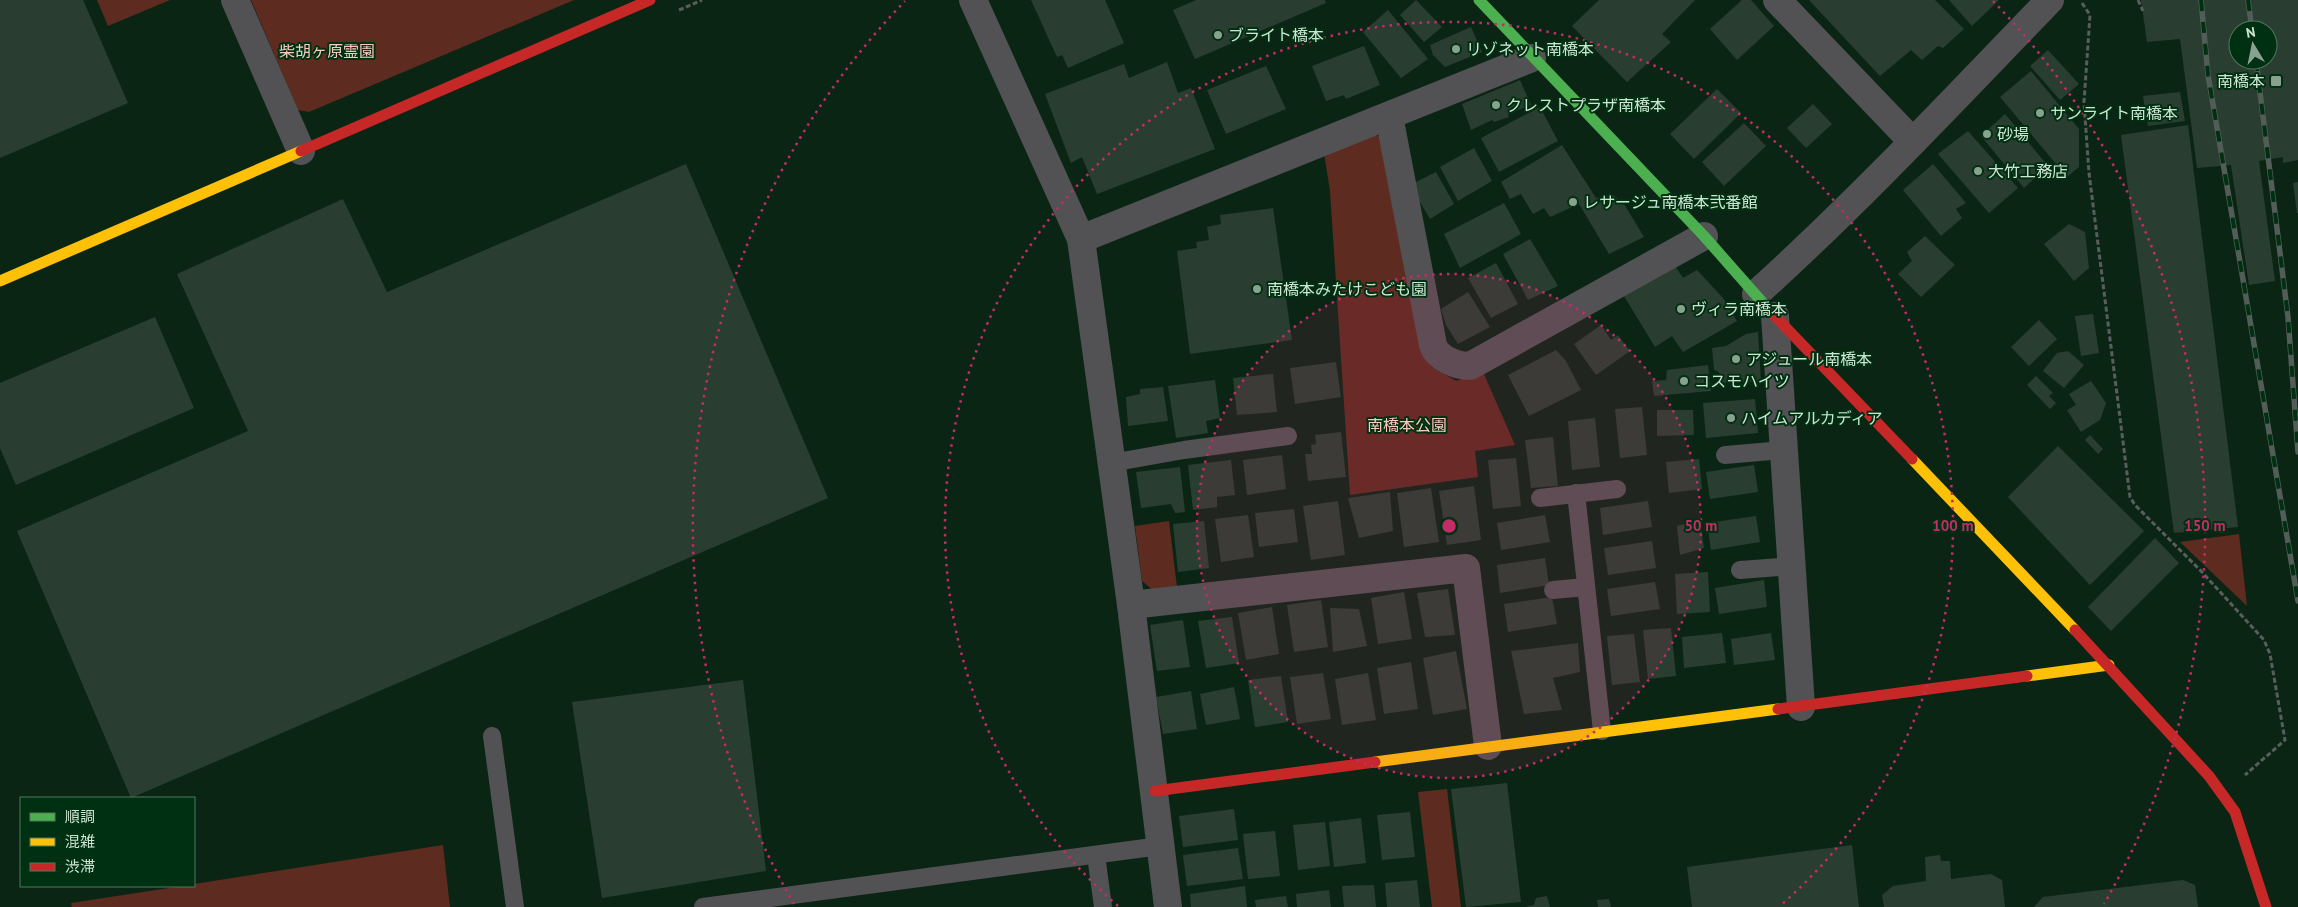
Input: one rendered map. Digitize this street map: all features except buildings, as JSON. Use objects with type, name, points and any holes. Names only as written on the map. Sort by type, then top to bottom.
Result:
[{"type":"street","points":[[235,0],[302,151]]},
{"type":"street","points":[[0,282],[650,0]]},
{"type":"street","points":[[974,0],[1081,239],[1131,605],[1168,907]]},
{"type":"street","points":[[1479,0],[1532,58],[1704,236],[1775,316],[2109,665],[2228,799],[2240,823],[2266,907]]},
{"type":"street","points":[[1777,0],[1913,142]]},
{"type":"street","points":[[1756,294],[1913,142],[2050,0]]},
{"type":"street","points":[[1081,239],[1532,58]]},
{"type":"street","points":[[1389,116],[1433,345],[1439,355],[1454,363],[1470,366],[1704,236]]},
{"type":"street","points":[[1775,316],[1801,706]]},
{"type":"street","points":[[1131,605],[1466,568],[1488,746]]},
{"type":"street","points":[[1155,791],[2109,665]]},
{"type":"lane","points":[[1112,464],[1184,450],[1288,436]]},
{"type":"lane","points":[[1725,455],[1783,450]]},
{"type":"lane","points":[[1540,498],[1617,488]]},
{"type":"lane","points":[[1576,493],[1602,731]]},
{"type":"lane","points":[[1740,570],[1792,566]]},
{"type":"lane","points":[[1553,590],[1586,587]]},
{"type":"lane","points":[[492,736],[516,907]]},
{"type":"lane","points":[[703,907],[1160,846]]},
{"type":"lane","points":[[1096,855],[1103,907]]},
{"type":"path","points":[[2138,0],[2143,11]]},
{"type":"path","points":[[2082,3],[2090,15],[2084,102],[2089,173],[2130,497],[2235,607],[2268,646],[2285,740],[2244,776]]},
{"type":"green space","points":[[97,0],[170,0],[108,26]]},
{"type":"green space","name":"柴胡ヶ原霊園","points":[[251,0],[574,0],[309,112],[298,110]]},
{"type":"green space","name":"南橋本公園","points":[[1373,133],[1382,139],[1427,353],[1432,367],[1456,381],[1483,372],[1515,445],[1475,451],[1478,477],[1350,495],[1330,191],[1324,153]]},
{"type":"green space","points":[[1169,521],[1177,587],[1154,591],[1142,581],[1135,526]]},
{"type":"green space","points":[[2239,534],[2247,606],[2180,542]]},
{"type":"green space","points":[[1447,789],[1461,907],[1432,907],[1418,792]]},
{"type":"green space","points":[[443,845],[450,907],[72,907],[71,903],[175,887],[195,887],[195,884]]},
{"type":"railway","points":[[2201,0],[2208,75],[2298,601]]},
{"type":"railway","points":[[2248,0],[2251,20]]},
{"type":"railway","points":[[2257,70],[2288,317],[2298,452]]},
{"type":"traffic: fast","points":[[1479,0],[1704,236],[1770,311]]},
{"type":"traffic: slow","points":[[0,281],[301,151]]},
{"type":"traffic: slow","points":[[1912,459],[2075,630]]},
{"type":"traffic: slow","points":[[2027,676],[2109,665]]},
{"type":"traffic: slow","points":[[1375,762],[1778,709]]},
{"type":"traffic: jam","points":[[301,151],[650,0]]},
{"type":"traffic: jam","points":[[1770,311],[1912,459]]},
{"type":"traffic: jam","points":[[2075,630],[2209,776],[2235,812],[2266,907]]},
{"type":"traffic: jam","points":[[1778,709],[2027,676]]},
{"type":"traffic: jam","points":[[1155,791],[1375,762]]},
{"type":"place","name":"ブライト橋本","points":[[1218,35]]},
{"type":"place","name":"リゾネット南橋本","points":[[1456,49]]},
{"type":"place","name":"南橋本","points":[[2276,81]]},
{"type":"place","name":"クレストプラザ南橋本","points":[[1496,105]]},
{"type":"place","name":"サンライト南橋本","points":[[2040,113]]},
{"type":"place","name":"砂場","points":[[1987,134]]},
{"type":"place","name":"大竹工務店","points":[[1978,171]]},
{"type":"place","name":"レサージュ南橋本弐番館","points":[[1573,202]]},
{"type":"place","name":"南橋本みたけこども園","points":[[1257,289]]},
{"type":"place","name":"ヴィラ南橋本","points":[[1681,309]]},
{"type":"place","name":"アジュール南橋本","points":[[1736,359]]},
{"type":"place","name":"コスモハイツ","points":[[1684,381]]},
{"type":"place","name":"ハイムアルカディア","points":[[1731,418]]}]
